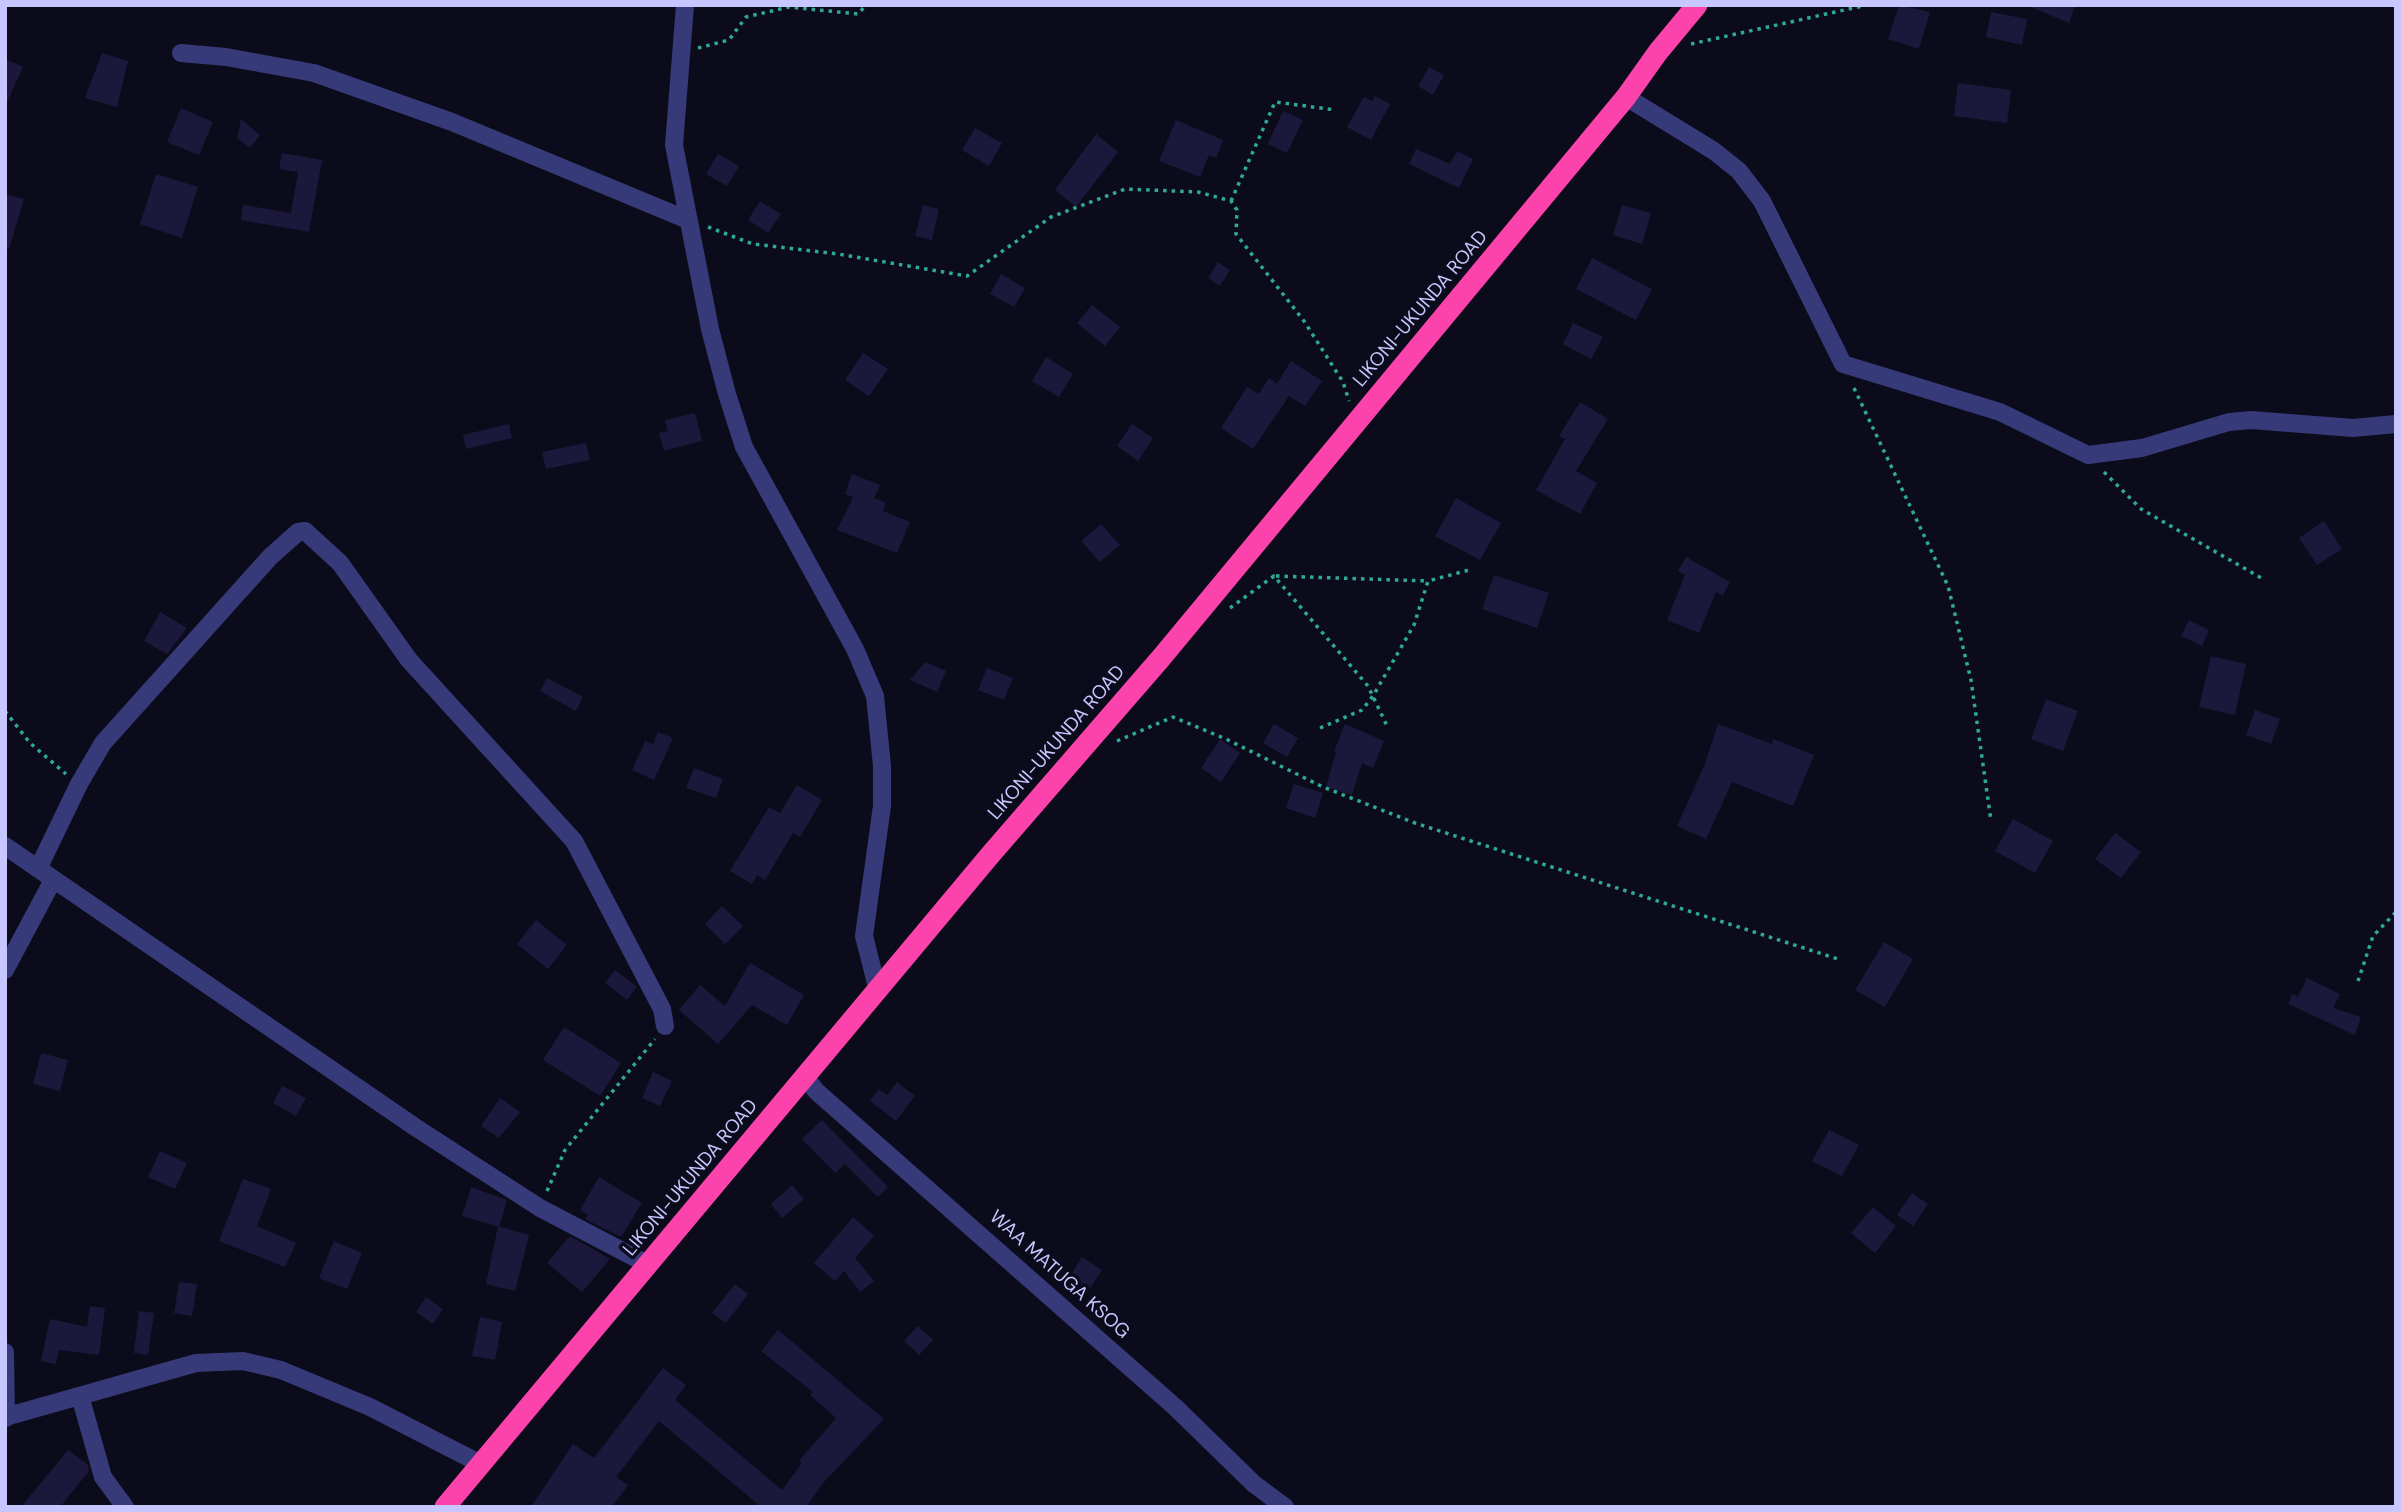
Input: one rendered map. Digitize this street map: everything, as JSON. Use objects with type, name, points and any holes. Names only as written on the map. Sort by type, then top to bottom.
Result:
[{"type":"highway","name":"LIKONI-UKUNDA ROAD","points":[[445,1507],[479,1463],[649,1265],[1356,423],[1626,97],[1658,52],[1697,5]]},
{"type":"street","points":[[685,5],[674,145],[710,329],[744,447],[855,649],[875,696],[882,766],[882,806],[864,936],[878,991]]},
{"type":"street","points":[[181,53],[226,57],[314,74],[452,122],[688,220]]},
{"type":"street","points":[[1626,97],[1714,150],[1739,171],[1762,201],[1843,363],[2000,412],[2088,456],[2142,449],[2230,422],[2251,420],[2353,428],[2396,424]]},
{"type":"street","points":[[5,970],[46,874],[79,784],[103,743],[279,549],[298,532],[310,533],[340,562],[409,660],[573,841],[662,1009],[665,1026]]},
{"type":"street","points":[[5,846],[415,1127],[540,1208],[649,1265]]},
{"type":"street","name":"WAA MATUGA KSOG","points":[[805,1076],[816,1091],[1175,1407],[1254,1484],[1285,1507]]},
{"type":"street","points":[[5,1352],[6,1418],[196,1363],[243,1361],[281,1370],[370,1407],[479,1463]]},
{"type":"street","points":[[80,1396],[110,1507]]},
{"type":"street","points":[[103,1477],[125,1507]]},
{"type":"path","points":[[682,53],[729,40],[746,17],[789,7],[858,14],[866,5]]},
{"type":"path","points":[[1658,52],[1867,5]]},
{"type":"path","points":[[1230,201],[1275,102],[1336,110]]},
{"type":"path","points":[[688,220],[754,243],[967,276],[1051,217],[1125,190],[1198,192],[1230,201],[1237,210],[1236,234],[1304,321],[1343,382],[1356,423]]},
{"type":"path","points":[[1843,363],[1948,586],[1971,680],[1992,821]]},
{"type":"path","points":[[2088,456],[2141,509],[2263,579]]},
{"type":"path","points":[[1223,613],[1274,576],[1428,581],[1469,570]]},
{"type":"path","points":[[1274,576],[1373,696],[1387,726]]},
{"type":"path","points":[[1321,728],[1362,710],[1373,696],[1414,625],[1428,581]]},
{"type":"path","points":[[5,711],[30,743],[79,784]]},
{"type":"path","points":[[1111,744],[1173,718],[1226,739],[1323,787],[1415,823],[1838,958]]},
{"type":"path","points":[[2358,981],[2373,936],[2396,912]]},
{"type":"path","points":[[540,1208],[565,1150],[665,1026]]},
{"type":"building","points":[[1899,5],[1930,12],[1919,49],[1888,39]]},
{"type":"building","points":[[2026,5],[2075,5],[2069,23]]},
{"type":"building","points":[[1991,12],[2027,19],[2022,45],[1986,37]]},
{"type":"building","points":[[102,53],[128,61],[117,107],[85,98]]},
{"type":"building","points":[[5,59],[23,67],[5,107]]},
{"type":"building","points":[[1429,67],[1444,75],[1433,95],[1418,86]]},
{"type":"building","points":[[1958,83],[2011,90],[2007,123],[1954,116]]},
{"type":"building","points":[[1375,96],[1390,104],[1371,140],[1347,127],[1364,97],[1372,101]]},
{"type":"building","points":[[181,108],[213,122],[199,155],[167,142]]},
{"type":"building","points":[[1283,111],[1303,120],[1287,153],[1268,144]]},
{"type":"building","points":[[241,119],[260,135],[250,148],[237,138]]},
{"type":"building","points":[[1176,120],[1223,140],[1216,158],[1209,155],[1200,177],[1159,161]]},
{"type":"building","points":[[975,128],[1002,143],[989,166],[962,150]]},
{"type":"building","points":[[1096,134],[1118,152],[1076,207],[1055,190]]},
{"type":"building","points":[[1416,149],[1450,164],[1457,151],[1473,159],[1459,188],[1409,164]]},
{"type":"building","points":[[282,153],[322,160],[309,232],[241,220],[243,205],[291,213],[298,172],[279,169]]},
{"type":"building","points":[[718,154],[739,166],[727,186],[706,174]]},
{"type":"building","points":[[156,174],[198,187],[182,238],[140,224]]},
{"type":"building","points":[[5,194],[24,199],[9,249],[5,248]]},
{"type":"building","points":[[760,201],[781,214],[768,233],[748,220]]},
{"type":"building","points":[[923,205],[939,209],[932,240],[915,236]]},
{"type":"building","points":[[1622,205],[1651,213],[1642,244],[1613,235]]},
{"type":"building","points":[[1592,258],[1652,289],[1636,320],[1576,289]]},
{"type":"building","points":[[1218,262],[1230,270],[1220,286],[1208,278]]},
{"type":"building","points":[[1001,274],[1025,288],[1014,307],[990,294]]},
{"type":"building","points":[[1092,305],[1120,327],[1105,346],[1077,323]]},
{"type":"building","points":[[1573,323],[1603,337],[1591,359],[1563,344]]},
{"type":"building","points":[[863,353],[888,369],[869,396],[845,380]]},
{"type":"building","points":[[1046,357],[1073,374],[1059,397],[1032,381]]},
{"type":"building","points":[[1291,361],[1322,381],[1305,406],[1289,396],[1253,449],[1221,428],[1247,387],[1259,394],[1269,378],[1277,384]]},
{"type":"building","points":[[1580,402],[1608,419],[1576,471],[1597,483],[1580,514],[1536,490],[1565,439],[1559,436]]},
{"type":"building","points":[[695,413],[702,441],[664,451],[659,433],[668,431],[665,420]]},
{"type":"building","points":[[509,424],[512,438],[466,449],[463,435]]},
{"type":"building","points":[[1132,424],[1153,438],[1138,461],[1117,446]]},
{"type":"building","points":[[586,443],[590,460],[546,469],[542,452]]},
{"type":"building","points":[[852,474],[880,485],[874,498],[886,503],[883,511],[910,522],[897,553],[837,530],[853,497],[845,494]]},
{"type":"building","points":[[1456,498],[1501,523],[1480,560],[1435,536]]},
{"type":"building","points":[[2324,521],[2342,549],[2317,565],[2299,538]]},
{"type":"building","points":[[1101,524],[1120,545],[1100,562],[1081,541]]},
{"type":"building","points":[[1686,557],[1730,582],[1723,595],[1716,592],[1699,633],[1667,620],[1685,575],[1678,571]]},
{"type":"building","points":[[1494,575],[1549,593],[1537,628],[1482,609]]},
{"type":"building","points":[[160,612],[187,628],[167,654],[144,641]]},
{"type":"building","points":[[2189,620],[2209,630],[2202,646],[2181,636]]},
{"type":"building","points":[[2211,656],[2246,664],[2235,715],[2199,707]]},
{"type":"building","points":[[925,662],[946,671],[937,692],[910,680]]},
{"type":"building","points":[[987,668],[1013,678],[1004,700],[978,690]]},
{"type":"building","points":[[547,678],[583,697],[576,711],[540,691]]},
{"type":"building","points":[[2046,699],[2078,711],[2063,751],[2031,739]]},
{"type":"building","points":[[2255,710],[2280,719],[2271,744],[2246,735]]},
{"type":"building","points":[[1274,724],[1298,738],[1287,757],[1263,743]]},
{"type":"building","points":[[1345,724],[1384,741],[1373,768],[1362,763],[1352,795],[1326,787],[1336,752],[1334,751]]},
{"type":"building","points":[[1718,724],[1772,744],[1773,739],[1814,755],[1793,806],[1732,782],[1706,839],[1677,826],[1704,766]]},
{"type":"building","points":[[658,732],[673,738],[654,780],[632,770],[645,741],[653,744]]},
{"type":"building","points":[[1220,739],[1240,753],[1221,782],[1201,768]]},
{"type":"building","points":[[694,768],[723,779],[716,798],[686,788]]},
{"type":"building","points":[[1294,784],[1323,793],[1315,818],[1286,808]]},
{"type":"building","points":[[797,785],[822,800],[800,837],[793,833],[765,880],[757,875],[752,884],[730,871],[769,807],[780,813]]},
{"type":"building","points":[[2013,819],[2053,841],[2035,873],[1995,851]]},
{"type":"building","points":[[2115,833],[2141,852],[2121,878],[2095,859]]},
{"type":"building","points":[[722,906],[743,926],[725,944],[705,924]]},
{"type":"building","points":[[536,920],[567,945],[548,969],[517,944]]},
{"type":"building","points":[[1884,942],[1913,959],[1885,1007],[1855,990]]},
{"type":"building","points":[[750,963],[804,995],[787,1025],[752,1005],[718,1044],[679,1010],[700,985],[725,1006]]},
{"type":"building","points":[[615,970],[637,987],[627,1000],[605,983]]},
{"type":"building","points":[[2307,978],[2340,994],[2333,1008],[2361,1017],[2355,1035],[2288,1004],[2292,994],[2298,997]]},
{"type":"building","points":[[564,1027],[621,1063],[600,1096],[543,1060]]},
{"type":"building","points":[[41,1053],[68,1060],[60,1091],[33,1084]]},
{"type":"building","points":[[653,1072],[672,1081],[660,1106],[642,1098]]},
{"type":"building","points":[[897,1082],[915,1096],[896,1121],[870,1101],[879,1089],[887,1095]]},
{"type":"building","points":[[282,1086],[306,1098],[296,1116],[273,1103]]},
{"type":"building","points":[[500,1098],[520,1112],[499,1138],[481,1126]]},
{"type":"building","points":[[822,1120],[888,1187],[878,1197],[845,1164],[835,1173],[802,1139]]},
{"type":"building","points":[[1829,1130],[1859,1145],[1842,1176],[1812,1161]]},
{"type":"building","points":[[160,1151],[187,1163],[175,1189],[148,1177]]},
{"type":"building","points":[[599,1177],[642,1203],[621,1237],[585,1219],[588,1215],[580,1210]]},
{"type":"building","points":[[243,1179],[271,1189],[257,1226],[296,1243],[285,1267],[219,1241]]},
{"type":"building","points":[[792,1185],[804,1199],[782,1218],[771,1204]]},
{"type":"building","points":[[471,1187],[507,1200],[499,1227],[462,1216]]},
{"type":"building","points":[[1912,1193],[1928,1204],[1913,1226],[1897,1215]]},
{"type":"building","points":[[1873,1207],[1896,1226],[1875,1253],[1851,1233]]},
{"type":"building","points":[[853,1217],[874,1236],[855,1258],[874,1281],[860,1292],[844,1271],[835,1281],[814,1263]]},
{"type":"building","points":[[498,1226],[529,1235],[515,1291],[486,1284]]},
{"type":"building","points":[[570,1236],[610,1259],[582,1292],[547,1263]]},
{"type":"building","points":[[334,1241],[362,1253],[347,1289],[319,1278]]},
{"type":"building","points":[[1082,1257],[1102,1270],[1089,1290],[1069,1278]]},
{"type":"building","points":[[179,1282],[197,1284],[192,1316],[174,1313]]},
{"type":"building","points":[[735,1284],[748,1294],[726,1323],[712,1313]]},
{"type":"building","points":[[426,1297],[443,1309],[433,1324],[416,1312]]},
{"type":"building","points":[[90,1306],[105,1308],[99,1355],[59,1350],[56,1364],[41,1361],[50,1319],[87,1327]]},
{"type":"building","points":[[139,1311],[154,1313],[148,1355],[134,1353]]},
{"type":"building","points":[[480,1317],[502,1322],[495,1360],[472,1356]]},
{"type":"building","points":[[918,1326],[933,1340],[919,1355],[904,1341]]},
{"type":"building","points":[[778,1330],[884,1419],[824,1482],[806,1507],[761,1507],[659,1421],[616,1477],[628,1485],[612,1507],[531,1507],[573,1444],[594,1458],[663,1368],[686,1385],[675,1400],[782,1490],[802,1463],[799,1461],[836,1418],[810,1395],[813,1392],[761,1351]]},
{"type":"building","points":[[68,1450],[88,1465],[89,1471],[60,1507],[21,1507]]}]
